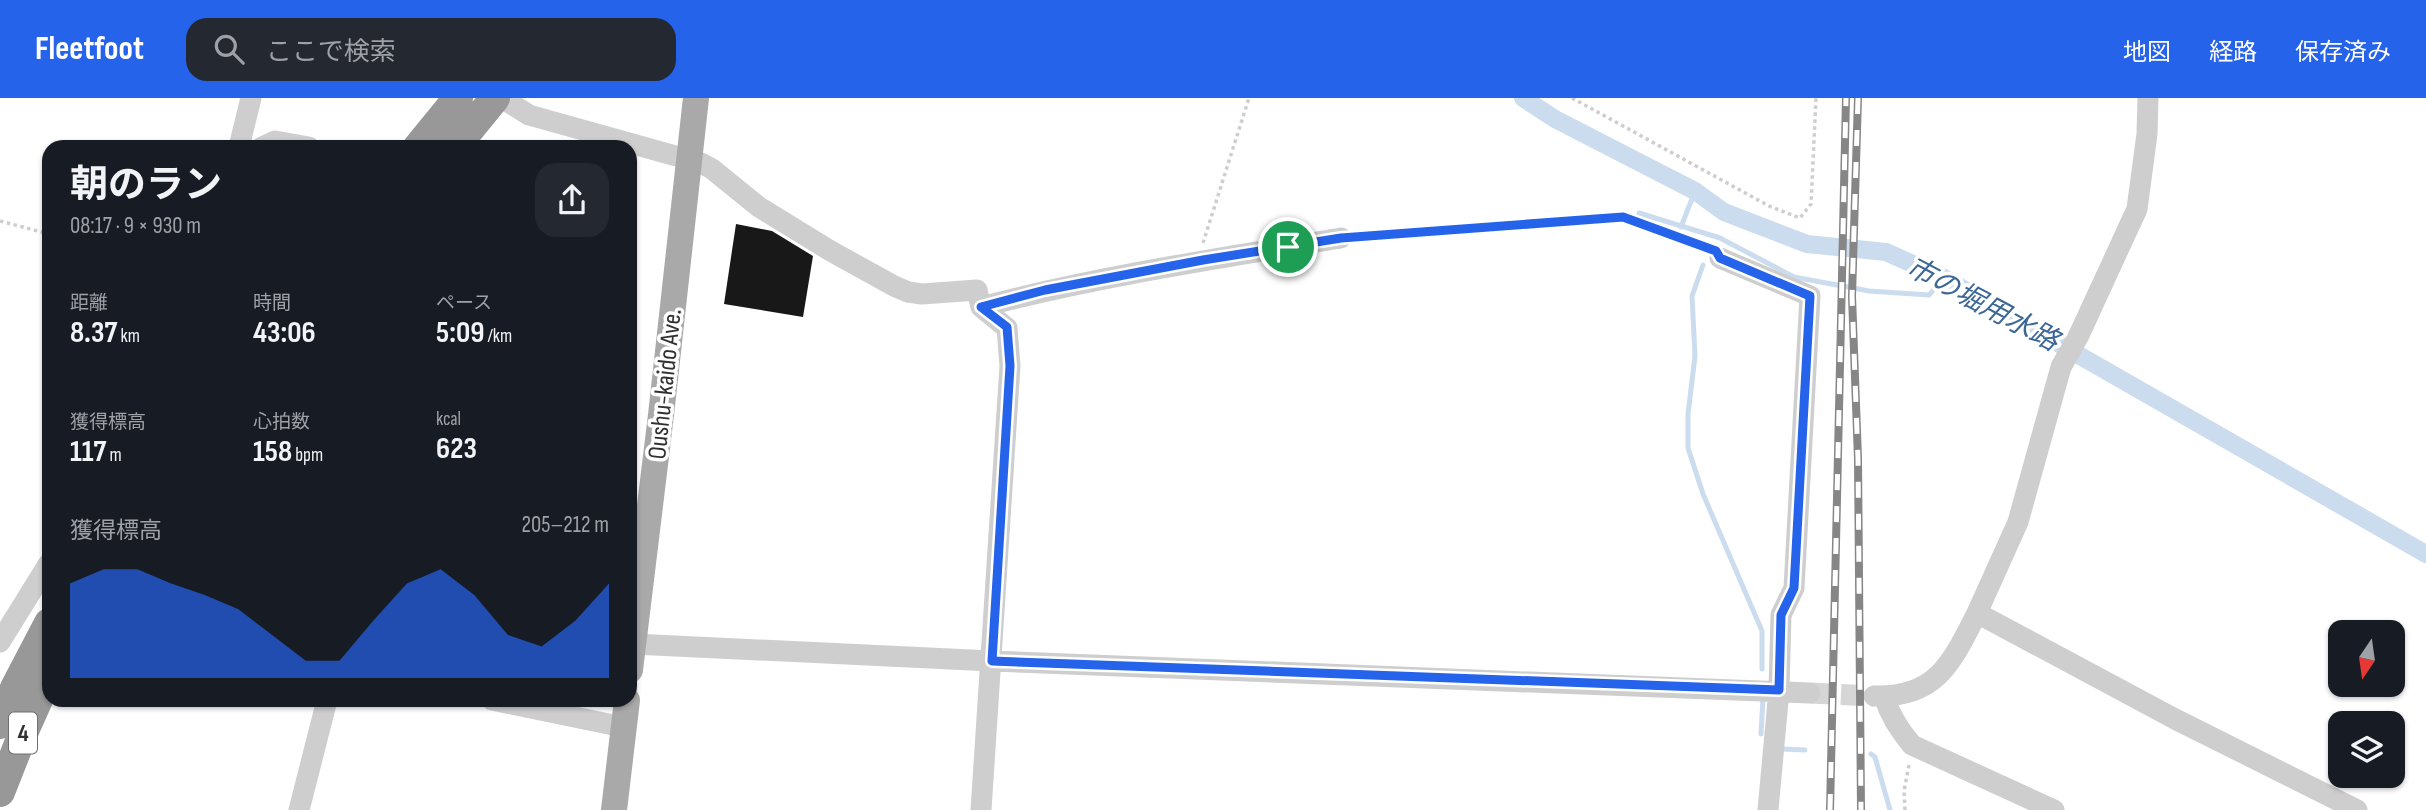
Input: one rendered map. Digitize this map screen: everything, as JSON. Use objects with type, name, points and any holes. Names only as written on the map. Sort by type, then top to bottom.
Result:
[{"type":"highway","points":[[424,140],[458,98]]},
{"type":"highway","points":[[461,140],[495,98]]},
{"type":"highway","name":"4","points":[[0,792],[42,647]]},
{"type":"highway","name":"4","points":[[0,724],[31,685]]},
{"type":"main road","name":"Oushu-kaido Ave.","points":[[637,611],[696,98]]},
{"type":"main road","points":[[614,810],[625,707]]},
{"type":"street","points":[[241,140],[251,98]]},
{"type":"street","points":[[502,98],[529,115],[621,140]]},
{"type":"street","points":[[2054,810],[1912,746],[1879,696],[1915,692],[1946,668],[1957,653],[1977,613],[2018,522],[2061,367],[2079,335],[2137,209],[2147,134],[2148,98]]},
{"type":"street","points":[[637,144],[688,158],[712,169],[759,207],[871,274],[908,292],[922,294],[977,290],[981,307],[1007,327],[1010,366],[981,810]]},
{"type":"street","points":[[981,307],[1045,290],[1203,260],[1341,238]]},
{"type":"street","points":[[1720,258],[1810,296],[1794,588],[1781,615],[1779,690],[1768,810]]},
{"type":"street","points":[[0,642],[42,574]]},
{"type":"street","points":[[1977,613],[2175,719],[2357,810]]},
{"type":"street","points":[[637,644],[1810,693]]},
{"type":"street","points":[[299,810],[325,707]]},
{"type":"street","points":[[526,707],[623,727]]},
{"type":"path","points":[[1203,260],[1202,247],[1249,98]]},
{"type":"path","points":[[1572,98],[1769,206],[1800,218],[1811,204],[1816,98]]},
{"type":"path","points":[[1341,238],[1623,217],[1716,251],[1720,258]]},
{"type":"path","points":[[0,221],[42,232]]},
{"type":"path","points":[[1905,810],[1904,791],[1912,746]]},
{"type":"building","points":[[736,224],[772,231],[813,256],[803,317],[724,304]]},
{"type":"waterway","name":"市の堀用水路","points":[[1523,98],[1555,119],[1695,191],[1724,212],[1807,244],[1886,252],[1944,278],[2426,554]]},
{"type":"waterway","points":[[1681,227],[1695,191]]},
{"type":"waterway","points":[[1639,213],[1720,238],[1794,277],[1869,291],[1929,295],[1944,278]]},
{"type":"waterway","points":[[1703,265],[1692,296],[1695,356],[1688,414],[1688,448],[1703,494],[1762,631],[1762,669]]},
{"type":"waterway","points":[[1761,734],[1763,698]]},
{"type":"waterway","points":[[1783,749],[1805,750]]},
{"type":"waterway","points":[[1871,754],[1875,757],[1890,810]]},
{"type":"tunnel","points":[[1810,693],[1874,696]]},
{"type":"railway","points":[[1830,810],[1846,98]]},
{"type":"railway","points":[[1858,98],[1852,296],[1858,459],[1861,810]]},
{"type":"route","points":[[1623,217],[1716,251],[1720,258],[1810,296],[1794,588],[1781,615],[1779,690],[992,661],[1010,366],[1007,327],[981,307],[1045,290],[1288,247],[1341,238],[1623,217]]}]
